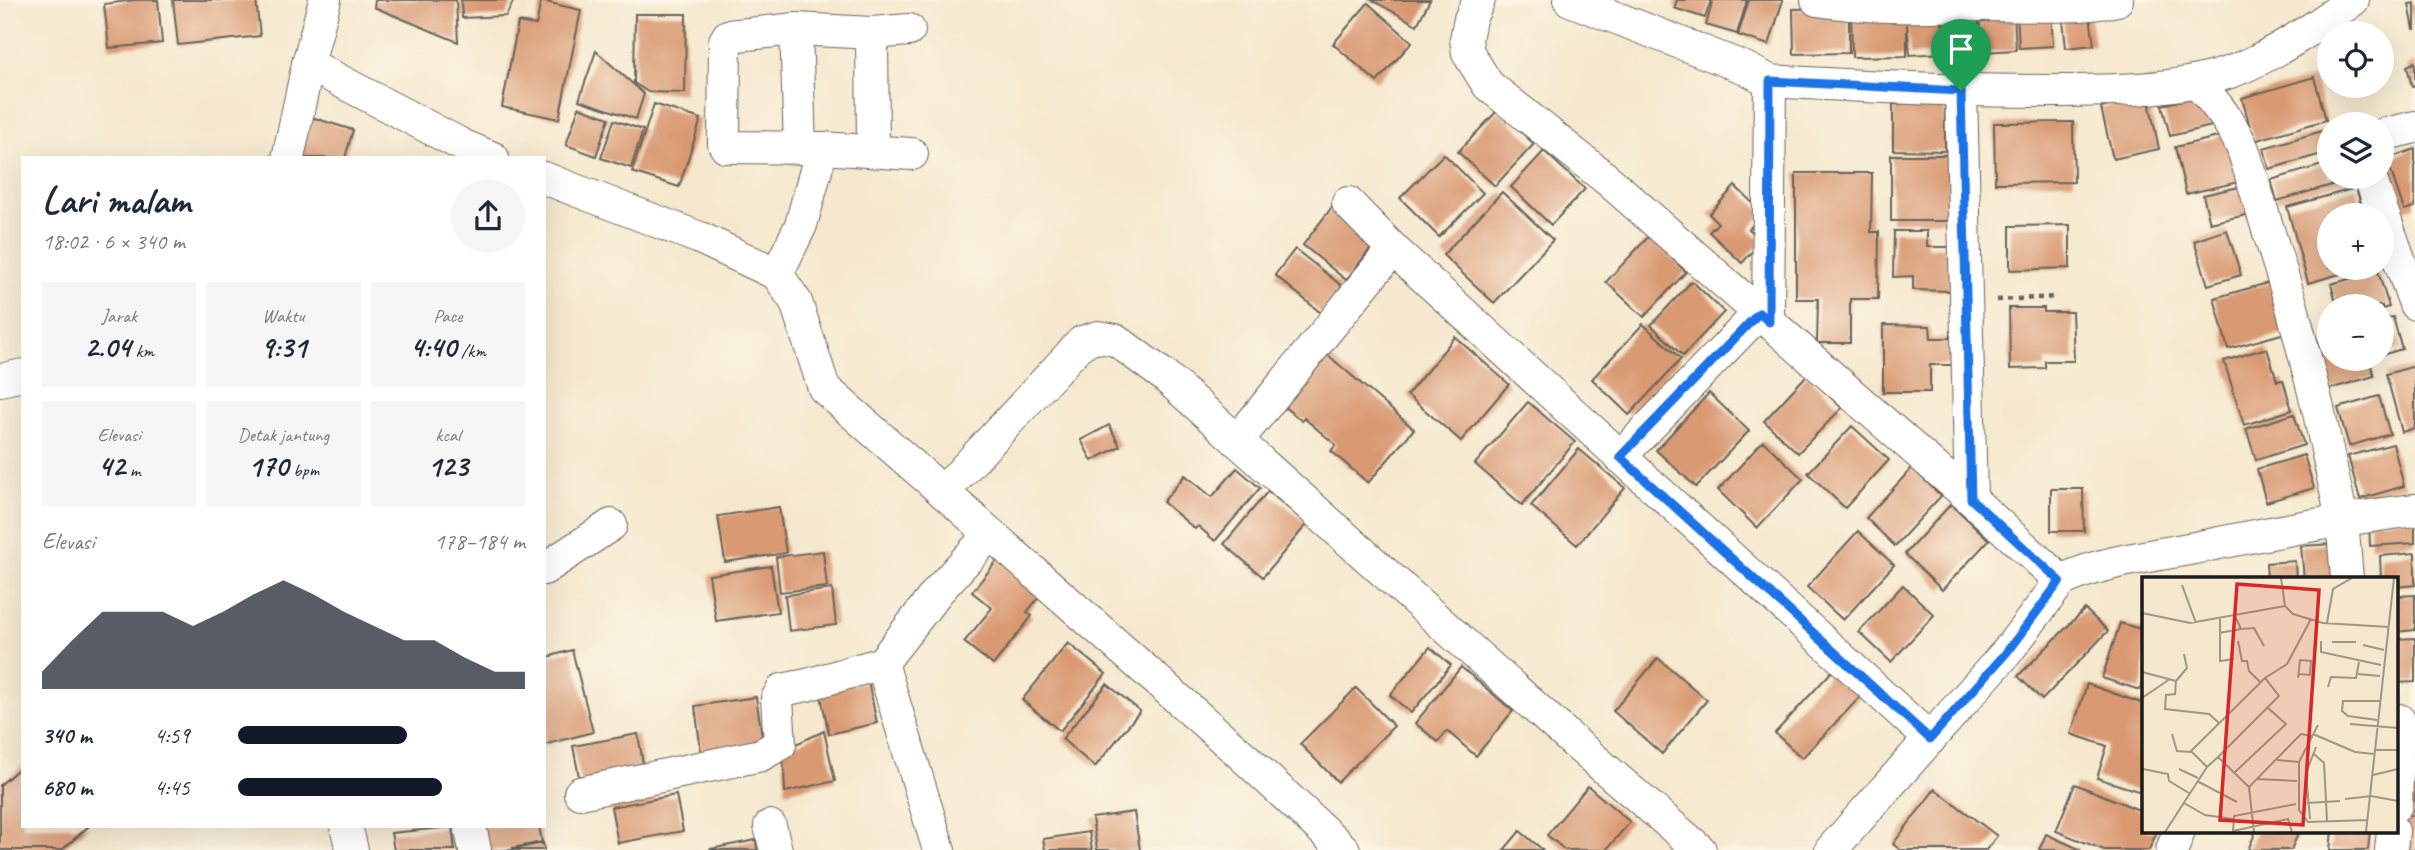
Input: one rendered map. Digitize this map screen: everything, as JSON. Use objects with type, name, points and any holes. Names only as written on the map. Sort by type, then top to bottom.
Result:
[{"type":"street","points":[[288,156],[307,64],[326,0]]},
{"type":"street","points":[[1479,0],[1470,19],[1466,39],[1468,53],[1488,85],[1609,181],[1971,499],[2060,581]]},
{"type":"street","points":[[1570,0],[1745,68],[1770,81],[1961,91],[2100,91],[2196,82],[2231,72],[2265,56],[2353,0]]},
{"type":"street","points":[[1817,0],[1878,6],[2037,6],[2097,4],[2117,0]]},
{"type":"street","points":[[777,274],[801,225],[811,148],[796,29]]},
{"type":"street","points":[[909,30],[872,33],[796,29],[732,36],[725,41],[724,144],[729,149],[811,148],[912,154]]},
{"type":"street","points":[[872,33],[873,151]]},
{"type":"street","points":[[307,64],[488,156]]},
{"type":"street","points":[[1620,457],[1764,318],[1770,81]]},
{"type":"street","points":[[2196,82],[2222,109],[2243,149],[2292,307],[2318,408],[2342,519],[2347,577]]},
{"type":"street","points":[[1961,91],[1971,499]]},
{"type":"street","points":[[2394,132],[2415,127]]},
{"type":"street","points":[[546,178],[700,238],[777,274],[796,302],[824,388],[1244,757],[1344,850]]},
{"type":"street","points":[[2374,189],[2415,304]]},
{"type":"street","points":[[1348,203],[1393,249],[1930,739]]},
{"type":"street","points":[[1237,441],[1393,249]]},
{"type":"street","points":[[943,492],[1082,342],[1098,338],[1116,340],[1166,377],[1574,742],[1700,850]]},
{"type":"street","points":[[0,380],[21,375]]},
{"type":"street","points":[[1831,850],[2006,653],[2060,581],[2076,573],[2115,563],[2342,519],[2415,510]]},
{"type":"street","points":[[546,568],[611,525]]},
{"type":"street","points":[[580,793],[761,755],[780,744],[776,699],[782,690],[882,663],[938,591],[990,534]]},
{"type":"street","points":[[882,663],[939,850]]},
{"type":"street","points":[[2398,780],[2403,719]]},
{"type":"street","points":[[470,828],[475,850]]},
{"type":"street","points":[[2172,850],[2179,832]]},
{"type":"street","points":[[2391,850],[2393,832]]},
{"type":"path","points":[[1968,302],[2057,297]]},
{"type":"building","points":[[158,0],[162,43],[109,48],[104,4]]},
{"type":"building","points":[[173,0],[256,0],[260,36],[178,45]]},
{"type":"building","points":[[375,0],[456,0],[458,42],[374,7]]},
{"type":"building","points":[[461,0],[514,0],[506,16],[462,18]]},
{"type":"building","points":[[1372,0],[1430,0],[1417,25]]},
{"type":"building","points":[[1677,0],[1711,0],[1705,18],[1674,8]]},
{"type":"building","points":[[1713,0],[1747,0],[1737,34],[1706,25]]},
{"type":"building","points":[[1749,0],[1783,0],[1769,45],[1738,35]]},
{"type":"building","points":[[541,1],[581,10],[559,119],[502,107],[518,22],[536,25]]},
{"type":"building","points":[[1368,3],[1412,42],[1377,82],[1333,44]]},
{"type":"building","points":[[2415,3],[2415,29],[2414,29],[2409,4]]},
{"type":"building","points":[[1849,8],[1849,53],[1794,54],[1793,9]]},
{"type":"building","points":[[2089,8],[2094,45],[2066,48],[2062,11]]},
{"type":"building","points":[[2051,9],[2053,46],[2019,48],[2017,12]]},
{"type":"building","points":[[1851,12],[1942,16],[1944,53],[1910,55],[1907,24],[1907,56],[1852,57]]},
{"type":"building","points":[[1978,13],[1980,50],[1946,52],[1943,16]]},
{"type":"building","points":[[2014,13],[2016,50],[1982,52],[1980,15]]},
{"type":"building","points":[[635,14],[686,14],[685,93],[648,92],[634,83]]},
{"type":"building","points":[[596,51],[644,94],[636,119],[579,100]]},
{"type":"building","points":[[2415,62],[2415,86],[2412,87],[2407,66]]},
{"type":"building","points":[[2314,77],[2317,98],[2320,98],[2324,112],[2317,112],[2317,123],[2254,141],[2242,98]]},
{"type":"building","points":[[2204,95],[2212,126],[2170,136],[2162,105]]},
{"type":"building","points":[[2148,96],[2159,149],[2113,159],[2101,108]]},
{"type":"building","points":[[1945,103],[1945,151],[1893,150],[1893,104]]},
{"type":"building","points":[[654,104],[701,119],[679,187],[632,172]]},
{"type":"building","points":[[579,107],[609,118],[596,156],[566,145]]},
{"type":"building","points":[[1498,110],[1534,144],[1495,186],[1458,152]]},
{"type":"building","points":[[311,117],[353,130],[346,156],[300,156]]},
{"type":"building","points":[[614,120],[643,130],[631,168],[601,158]]},
{"type":"building","points":[[2073,122],[2074,182],[1995,183],[1994,123]]},
{"type":"building","points":[[2317,133],[2317,155],[2269,169],[2264,148]]},
{"type":"building","points":[[2231,134],[2243,181],[2186,194],[2175,147]]},
{"type":"building","points":[[2415,149],[2415,207],[2404,210],[2394,180],[2394,156]]},
{"type":"building","points":[[1544,151],[1585,189],[1551,225],[1511,187]]},
{"type":"building","points":[[1444,154],[1483,193],[1439,237],[1400,198]]},
{"type":"building","points":[[1891,155],[1950,155],[1950,221],[1891,221]]},
{"type":"building","points":[[2317,167],[2318,189],[2277,201],[2271,180]]},
{"type":"building","points":[[1796,173],[1872,173],[1871,232],[1879,232],[1878,299],[1850,299],[1850,343],[1817,343],[1818,299],[1796,299]]},
{"type":"building","points":[[2248,185],[2255,213],[2210,223],[2203,195]]},
{"type":"building","points":[[1735,186],[1763,213],[1749,229],[1762,241],[1742,263],[1709,232],[1718,223],[1709,214]]},
{"type":"building","points":[[2356,189],[2360,203],[2317,203],[2319,280],[2308,283],[2287,207]]},
{"type":"building","points":[[1502,192],[1553,240],[1494,303],[1443,255]]},
{"type":"building","points":[[1332,207],[1376,242],[1346,280],[1303,245]]},
{"type":"building","points":[[2070,225],[2070,268],[2010,270],[2010,226]]},
{"type":"building","points":[[2227,230],[2241,275],[2208,285],[2194,241]]},
{"type":"building","points":[[1894,231],[1927,231],[1927,247],[1951,247],[1950,291],[1913,290],[1913,276],[1893,277]]},
{"type":"building","points":[[1649,236],[1686,272],[1644,317],[1606,282]]},
{"type":"building","points":[[1295,249],[1342,286],[1321,313],[1275,275]]},
{"type":"building","points":[[2345,280],[2381,280],[2385,294],[2334,294],[2331,284]]},
{"type":"building","points":[[1692,281],[1724,312],[1683,356],[1651,325]]},
{"type":"building","points":[[2275,281],[2289,332],[2228,349],[2214,298]]},
{"type":"building","points":[[2009,308],[2044,308],[2044,312],[2072,312],[2074,361],[2045,361],[2045,368],[2010,369]]},
{"type":"building","points":[[2394,321],[2402,349],[2394,351]]},
{"type":"building","points":[[1643,324],[1681,359],[1629,415],[1592,379]]},
{"type":"building","points":[[1883,325],[1930,326],[1931,338],[1954,338],[1954,365],[1930,365],[1930,392],[1883,392]]},
{"type":"building","points":[[1455,337],[1509,384],[1461,441],[1407,395]]},
{"type":"building","points":[[2267,348],[2277,381],[2283,380],[2292,410],[2244,425],[2224,361]]},
{"type":"building","points":[[2317,348],[2317,370],[2311,350]]},
{"type":"building","points":[[1322,350],[1414,429],[1368,483],[1331,451],[1336,445],[1304,418],[1302,421],[1278,402]]},
{"type":"building","points":[[2415,366],[2415,428],[2402,432],[2386,374]]},
{"type":"building","points":[[2317,371],[2373,371],[2374,376],[2323,391]]},
{"type":"building","points":[[1807,375],[1842,408],[1798,453],[1764,421]]},
{"type":"building","points":[[1709,393],[1749,431],[1696,487],[1656,450]]},
{"type":"building","points":[[2379,396],[2390,434],[2349,446],[2338,408]]},
{"type":"building","points":[[1528,402],[1575,442],[1522,505],[1475,464]]},
{"type":"building","points":[[2294,414],[2304,445],[2256,460],[2246,429]]},
{"type":"building","points":[[1109,425],[1120,446],[1092,461],[1081,440]]},
{"type":"building","points":[[1852,426],[1889,460],[1845,508],[1808,473]]},
{"type":"building","points":[[1763,441],[1803,479],[1757,528],[1718,490]]},
{"type":"building","points":[[2393,444],[2404,486],[2360,499],[2348,456]]},
{"type":"building","points":[[1579,449],[1625,488],[1577,545],[1531,506]]},
{"type":"building","points":[[2304,455],[2314,488],[2266,502],[2257,469]]},
{"type":"building","points":[[1237,468],[1260,488],[1215,541],[1198,526],[1195,529],[1163,502],[1185,475],[1212,497]]},
{"type":"building","points":[[1912,468],[1941,496],[1895,546],[1866,518]]},
{"type":"building","points":[[2051,489],[2083,489],[2084,531],[2051,531]]},
{"type":"building","points":[[1268,491],[1307,524],[1263,577],[1224,544]]},
{"type":"building","points":[[1951,504],[1989,540],[1942,590],[1905,554]]},
{"type":"building","points":[[779,507],[786,553],[725,562],[718,516]]},
{"type":"building","points":[[2415,518],[2415,543],[2370,546],[2369,521]]},
{"type":"building","points":[[1858,531],[1894,565],[1843,620],[1807,587]]},
{"type":"building","points":[[2334,544],[2337,577],[2304,577],[2301,546]]},
{"type":"building","points":[[823,551],[827,587],[780,592],[776,557]]},
{"type":"building","points":[[1004,552],[1047,587],[1027,612],[1032,616],[993,665],[964,642],[992,608],[972,592]]},
{"type":"building","points":[[2415,553],[2415,585],[2398,587],[2398,577],[2381,577],[2380,556]]},
{"type":"building","points":[[2295,561],[2296,577],[2267,577],[2266,563]]},
{"type":"building","points":[[771,566],[778,612],[716,621],[709,575]]},
{"type":"building","points":[[1903,585],[1934,615],[1891,662],[1859,632]]},
{"type":"building","points":[[832,589],[836,625],[789,631],[785,595]]},
{"type":"building","points":[[2415,595],[2415,630],[2398,632],[2398,596]]},
{"type":"building","points":[[2085,609],[2108,631],[2042,700],[2018,676]]},
{"type":"building","points":[[2120,623],[2142,629],[2140,690],[2102,678]]},
{"type":"building","points":[[2415,638],[2415,682],[2398,683],[2398,639]]},
{"type":"building","points":[[1068,643],[1106,674],[1060,731],[1022,700]]},
{"type":"building","points":[[1430,647],[1451,665],[1411,713],[1390,695]]},
{"type":"building","points":[[572,650],[593,732],[546,744],[546,657]]},
{"type":"building","points":[[1658,658],[1707,700],[1662,754],[1613,711]]},
{"type":"building","points":[[1461,667],[1513,711],[1476,756],[1447,731],[1438,742],[1415,723]]},
{"type":"building","points":[[1835,668],[1863,694],[1802,758],[1775,733]]},
{"type":"building","points":[[868,681],[877,723],[829,734],[820,691]]},
{"type":"building","points":[[1107,684],[1140,711],[1095,767],[1062,739]]},
{"type":"building","points":[[2087,684],[2142,703],[2142,792],[2097,778],[2107,746],[2071,734]]},
{"type":"building","points":[[1356,688],[1394,726],[1338,782],[1300,744]]},
{"type":"building","points":[[756,697],[763,743],[701,752],[695,706]]},
{"type":"building","points":[[2406,726],[2415,727],[2415,810],[2401,809]]},
{"type":"building","points":[[824,731],[835,781],[785,792],[783,750]]},
{"type":"building","points":[[638,734],[644,770],[580,782],[573,746]]},
{"type":"building","points":[[21,767],[21,828],[87,828],[62,850],[0,850],[0,785]]},
{"type":"building","points":[[2075,784],[2142,811],[2142,832],[2157,832],[2149,850],[2104,850],[2056,831]]},
{"type":"building","points":[[1588,786],[1630,822],[1606,850],[1565,850],[1547,835]]},
{"type":"building","points":[[1935,789],[1997,836],[1986,850],[1900,850],[1893,844]]},
{"type":"building","points":[[676,795],[683,831],[618,843],[611,807]]},
{"type":"building","points":[[1134,812],[1140,850],[1097,850],[1092,818]]},
{"type":"building","points":[[2398,815],[2415,816],[2415,850],[2397,850]]},
{"type":"building","points":[[452,828],[455,850],[394,850],[391,833]]},
{"type":"building","points":[[476,828],[539,828],[542,842],[513,848],[514,850],[481,850]]},
{"type":"building","points":[[1520,831],[1543,850],[1504,850]]},
{"type":"building","points":[[1089,832],[1092,850],[1045,850],[1043,839]]},
{"type":"building","points":[[2256,832],[2298,834],[2291,850],[2248,850]]},
{"type":"building","points":[[2332,832],[2370,832],[2368,850],[2330,850]]},
{"type":"building","points":[[2046,834],[2081,850],[2039,850]]},
{"type":"building","points":[[756,840],[757,850],[710,850],[710,849]]},
{"type":"building","points":[[543,843],[544,850],[515,850],[515,849]]},
{"type":"route","points":[[1770,81],[1961,91],[1971,499],[2060,581],[2006,653],[1930,739],[1620,457],[1759,313],[1769,322],[1770,81]]}]
